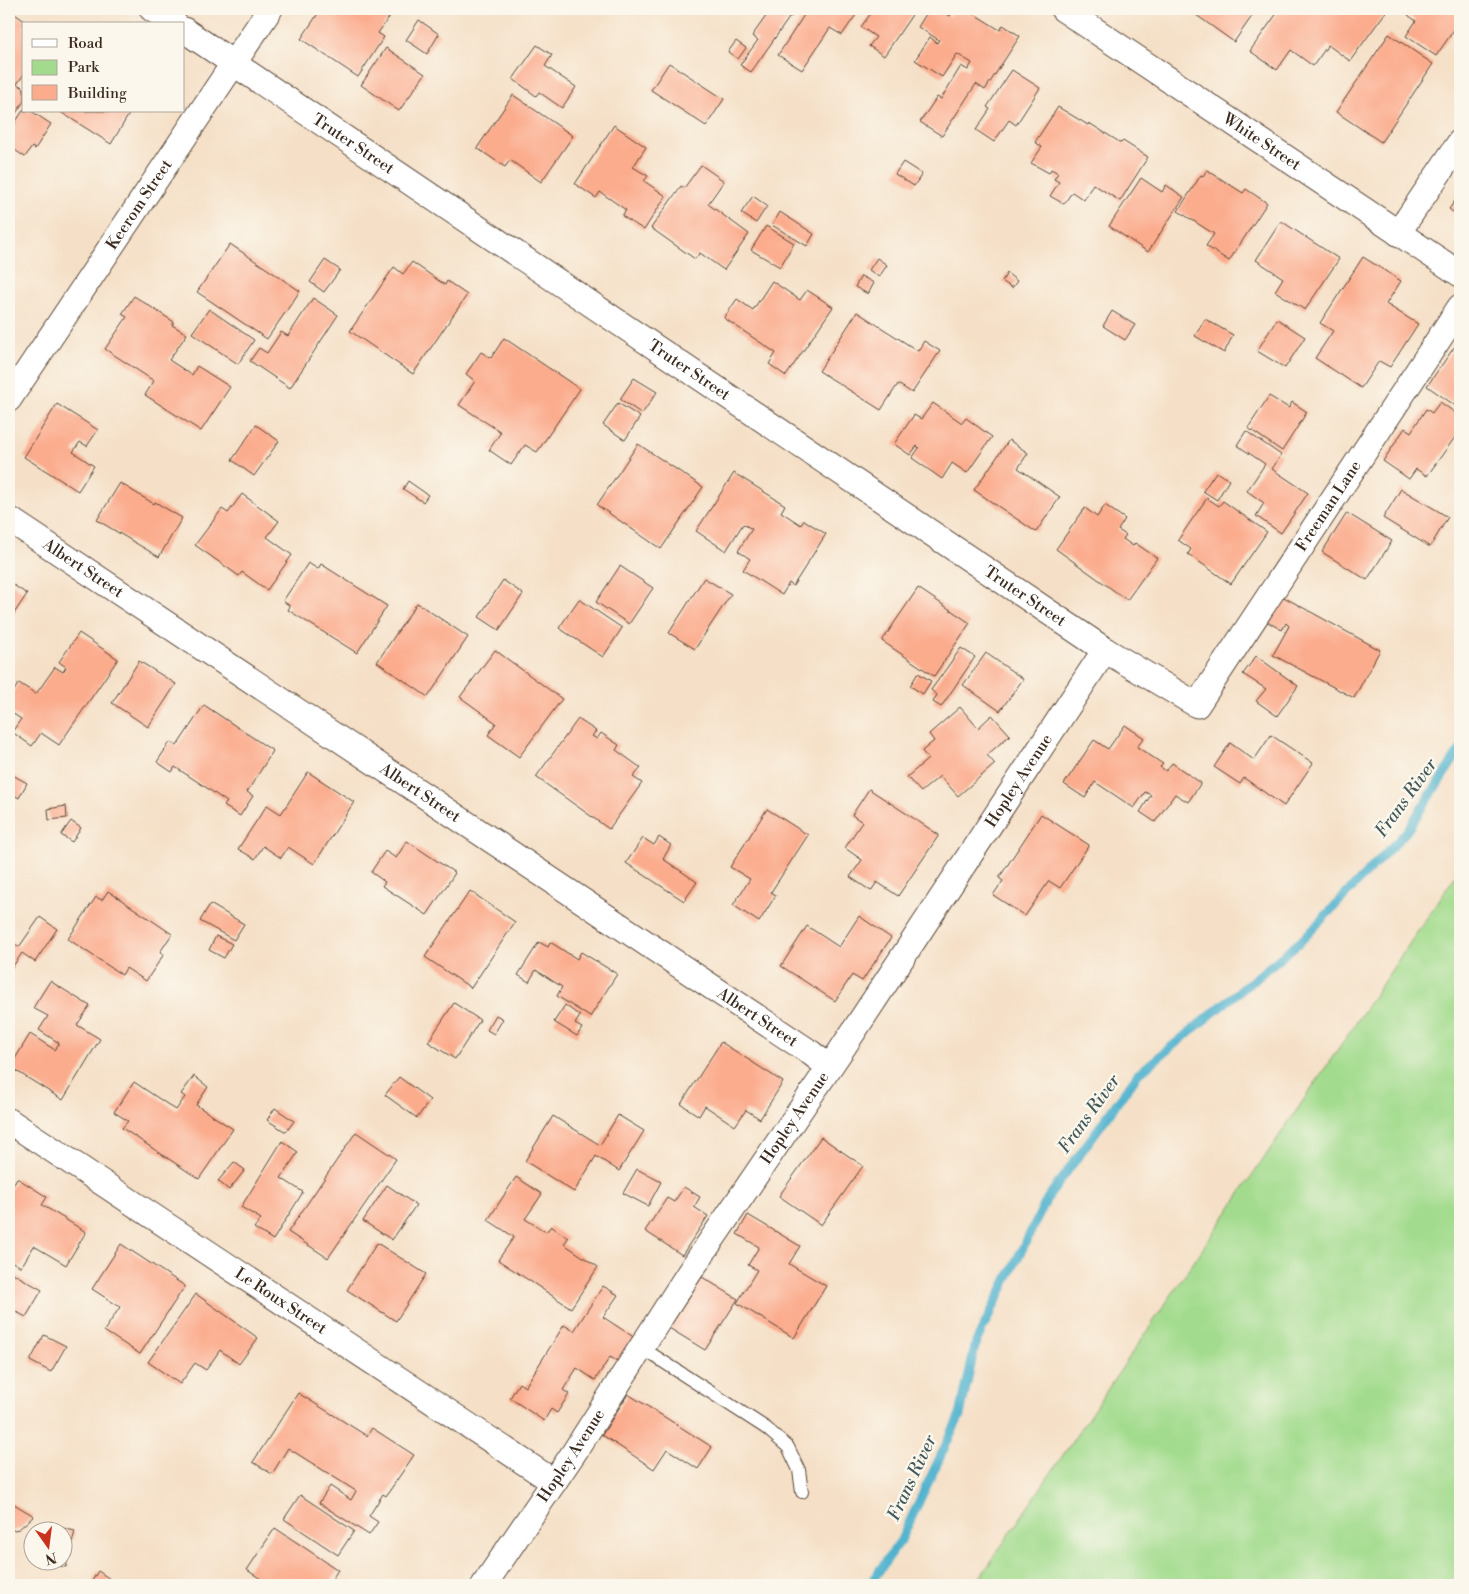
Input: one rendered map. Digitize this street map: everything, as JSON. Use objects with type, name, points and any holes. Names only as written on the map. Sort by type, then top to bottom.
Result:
[{"type":"street","points":[[152,9],[172,22]]},
{"type":"street","name":"Keerom Street","points":[[9,400],[270,9]]},
{"type":"street","name":"White Street","points":[[1063,9],[1460,274]]},
{"type":"street","name":"Truter Street","points":[[185,31],[1105,650],[1197,705]]},
{"type":"street","points":[[1398,233],[1460,142]]},
{"type":"street","name":"Freeman Lane","points":[[1197,705],[1460,307]]},
{"type":"street","name":"Albert Street","points":[[9,519],[812,1053],[829,1067]]},
{"type":"street","name":"Hopley Avenue","points":[[484,1585],[554,1482],[689,1273],[829,1067],[1105,650]]},
{"type":"street","name":"Le Roux Street","points":[[9,1121],[554,1482]]},
{"type":"lane","points":[[642,1348],[766,1428],[788,1447],[799,1470],[802,1492]]},
{"type":"green space","points":[[1460,869],[1460,1585],[975,1585]]},
{"type":"building","points":[[321,9],[395,9],[378,33],[384,37],[358,77],[301,39]]},
{"type":"building","points":[[771,9],[776,9],[789,18],[751,72],[740,65],[758,40],[752,36]]},
{"type":"building","points":[[781,9],[795,9],[791,17]]},
{"type":"building","points":[[808,9],[860,9],[842,35],[830,28],[802,70],[778,55]]},
{"type":"building","points":[[874,9],[916,9],[884,56],[869,46],[876,37],[861,27]]},
{"type":"building","points":[[929,9],[938,9],[950,16],[954,9],[966,9],[1000,30],[1003,25],[1020,36],[985,90],[976,84],[942,136],[920,122],[937,97],[941,99],[961,66],[968,70],[972,63],[957,54],[942,77],[915,60],[930,37],[937,43],[939,40],[918,27]]},
{"type":"building","points":[[1195,9],[1257,9],[1234,42],[1192,12]]},
{"type":"building","points":[[1280,9],[1388,9],[1350,61],[1328,45],[1313,66],[1291,50],[1277,70],[1250,51]]},
{"type":"building","points":[[1412,9],[1457,9],[1460,11],[1460,21],[1436,56],[1406,36],[1416,21],[1408,15]]},
{"type":"building","points":[[9,10],[26,22],[22,22],[22,77],[17,84],[22,87],[22,104],[9,124]]},
{"type":"building","points":[[419,20],[439,34],[427,54],[406,40]]},
{"type":"building","points":[[1389,34],[1433,64],[1381,142],[1336,112]]},
{"type":"building","points":[[736,41],[746,48],[738,59],[728,52]]},
{"type":"building","points":[[537,45],[552,55],[545,66],[576,87],[562,108],[539,92],[536,96],[513,79]]},
{"type":"building","points":[[386,48],[425,74],[399,111],[361,85]]},
{"type":"building","points":[[669,63],[724,99],[706,126],[651,90]]},
{"type":"building","points":[[1012,70],[1040,88],[1016,125],[1009,120],[994,142],[976,130],[990,109],[987,107]]},
{"type":"building","points":[[513,95],[573,136],[541,182],[510,160],[505,167],[477,148]]},
{"type":"building","points":[[1058,107],[1121,143],[1123,141],[1148,157],[1120,201],[1093,184],[1084,200],[1072,192],[1064,204],[1050,196],[1059,182],[1054,179],[1058,173],[1051,169],[1049,173],[1031,163],[1042,147],[1035,142]]},
{"type":"building","points":[[22,112],[33,112],[51,124],[35,149],[32,147],[25,157],[9,146],[9,142],[14,135],[9,132]]},
{"type":"building","points":[[61,112],[130,112],[111,144]]},
{"type":"building","points":[[614,125],[646,147],[633,167],[648,176],[644,181],[666,196],[644,230],[622,216],[626,210],[600,192],[596,198],[575,184]]},
{"type":"building","points":[[903,162],[922,174],[914,186],[895,174]]},
{"type":"building","points":[[701,165],[724,181],[708,204],[749,234],[724,270],[700,253],[695,259],[651,228],[681,186],[684,188]]},
{"type":"building","points":[[1207,170],[1243,193],[1246,189],[1267,203],[1229,261],[1206,246],[1214,234],[1178,211],[1201,175],[1203,176]]},
{"type":"building","points":[[1141,178],[1162,192],[1166,185],[1184,197],[1148,252],[1109,226]]},
{"type":"building","points":[[1460,194],[1460,217],[1449,209]]},
{"type":"building","points":[[753,196],[767,206],[756,223],[741,213]]},
{"type":"building","points":[[780,212],[814,234],[807,246],[772,225]]},
{"type":"building","points":[[1281,221],[1339,259],[1305,310],[1275,291],[1283,278],[1256,260]]},
{"type":"building","points":[[766,226],[794,243],[780,267],[751,250]]},
{"type":"building","points":[[230,244],[300,291],[267,339],[197,292]]},
{"type":"building","points":[[1363,257],[1401,281],[1386,304],[1418,324],[1390,367],[1379,361],[1361,388],[1315,358],[1333,331],[1320,323]]},
{"type":"building","points":[[877,258],[887,265],[879,277],[869,270]]},
{"type":"building","points":[[325,260],[340,270],[324,292],[310,282]]},
{"type":"building","points":[[412,262],[445,285],[447,281],[467,295],[413,374],[350,331],[394,267],[403,274]]},
{"type":"building","points":[[1007,273],[1017,281],[1012,288],[1002,281]]},
{"type":"building","points":[[861,276],[874,283],[868,294],[855,287]]},
{"type":"building","points":[[772,281],[800,300],[807,290],[833,307],[786,376],[769,364],[776,353],[724,318],[737,299],[753,310]]},
{"type":"building","points":[[134,296],[174,322],[172,325],[187,334],[169,360],[192,375],[197,366],[230,387],[201,431],[145,395],[154,381],[105,349],[127,317],[122,314]]},
{"type":"building","points":[[313,298],[338,315],[290,388],[250,361],[259,348],[267,353],[281,332],[288,336]]},
{"type":"building","points":[[209,309],[254,340],[238,364],[192,333]]},
{"type":"building","points":[[1112,311],[1135,325],[1125,340],[1103,326]]},
{"type":"building","points":[[857,312],[918,351],[924,341],[940,351],[912,393],[898,384],[881,410],[819,371]]},
{"type":"building","points":[[1205,319],[1233,335],[1224,353],[1195,336]]},
{"type":"building","points":[[1277,319],[1305,337],[1285,368],[1257,351]]},
{"type":"building","points":[[504,338],[580,389],[537,452],[525,445],[511,465],[489,450],[501,432],[459,405],[475,381],[466,374],[481,352],[491,358]]},
{"type":"building","points":[[1460,339],[1460,409],[1427,386]]},
{"type":"building","points":[[634,378],[657,392],[642,414],[620,399]]},
{"type":"building","points":[[1269,396],[1289,408],[1292,402],[1307,412],[1282,451],[1248,428]]},
{"type":"building","points":[[1440,402],[1460,416],[1460,434],[1458,433],[1427,476],[1416,469],[1409,479],[1383,461],[1405,428],[1411,432],[1426,409],[1432,413]]},
{"type":"building","points":[[618,403],[640,417],[625,440],[603,425]]},
{"type":"building","points":[[933,403],[962,423],[966,418],[992,437],[967,473],[952,463],[942,479],[912,458],[919,448],[917,446],[910,455],[894,444],[914,415],[921,419]]},
{"type":"building","points":[[57,404],[98,430],[87,446],[80,442],[73,452],[94,466],[78,491],[24,457]]},
{"type":"building","points":[[256,425],[279,441],[254,476],[232,460]]},
{"type":"building","points":[[1246,431],[1281,455],[1272,469],[1308,493],[1281,533],[1256,516],[1264,503],[1247,491],[1265,464],[1237,445]]},
{"type":"building","points":[[1009,440],[1028,453],[1018,468],[1060,497],[1036,532],[974,490]]},
{"type":"building","points":[[638,444],[703,487],[661,549],[597,505]]},
{"type":"building","points":[[1216,472],[1229,480],[1217,500],[1203,491]]},
{"type":"building","points":[[734,473],[785,505],[781,512],[801,525],[804,520],[826,534],[793,586],[789,583],[782,595],[743,570],[750,559],[738,551],[752,529],[743,524],[726,551],[696,531]]},
{"type":"building","points":[[408,481],[428,495],[423,502],[403,489]]},
{"type":"building","points":[[120,483],[154,504],[155,502],[182,518],[159,557],[97,520]]},
{"type":"building","points":[[1401,489],[1448,517],[1430,547],[1383,518]]},
{"type":"building","points":[[242,494],[279,521],[267,537],[292,555],[267,590],[242,572],[239,576],[195,545],[222,509],[228,513]]},
{"type":"building","points":[[1207,498],[1219,506],[1223,501],[1267,532],[1231,584],[1188,554],[1191,549],[1178,540]]},
{"type":"building","points":[[1105,505],[1125,519],[1118,530],[1126,535],[1123,539],[1133,546],[1135,543],[1157,558],[1127,600],[1056,549],[1085,508],[1097,517]]},
{"type":"building","points":[[1347,513],[1392,541],[1367,580],[1322,552]]},
{"type":"building","points":[[308,563],[318,569],[321,564],[387,606],[357,653],[288,610],[290,606],[283,601]]},
{"type":"building","points":[[620,566],[653,588],[629,624],[596,602]]},
{"type":"building","points":[[704,578],[731,594],[695,649],[669,633]]},
{"type":"building","points":[[503,580],[523,594],[499,630],[479,617]]},
{"type":"building","points":[[9,582],[27,594],[9,621]]},
{"type":"building","points":[[918,588],[970,623],[934,676],[882,641]]},
{"type":"building","points":[[1280,595],[1380,650],[1354,698],[1273,655],[1289,626],[1286,623],[1282,630],[1266,621]]},
{"type":"building","points":[[579,599],[622,628],[603,657],[559,628]]},
{"type":"building","points":[[417,603],[468,637],[428,697],[377,662]]},
{"type":"building","points":[[79,633],[118,659],[59,745],[41,733],[32,746],[12,732],[21,719],[9,711],[9,698],[19,683],[36,694],[55,667],[63,672],[66,667],[59,662]]},
{"type":"building","points":[[961,648],[975,657],[941,707],[933,702],[937,695],[931,690]]},
{"type":"building","points":[[495,650],[562,699],[519,757],[488,735],[496,723],[460,697]]},
{"type":"building","points":[[986,653],[1023,679],[1000,711],[963,685]]},
{"type":"building","points":[[1256,656],[1298,686],[1277,716],[1256,701],[1266,689],[1243,674]]},
{"type":"building","points":[[139,661],[176,684],[148,727],[112,703]]},
{"type":"building","points":[[918,673],[931,681],[923,694],[910,686]]},
{"type":"building","points":[[204,705],[273,751],[247,792],[253,796],[240,816],[224,806],[227,802],[175,767],[172,772],[157,762],[170,742],[177,746]]},
{"type":"building","points":[[960,707],[978,728],[992,715],[1010,735],[987,755],[995,764],[958,796],[940,776],[921,792],[907,777],[928,759],[922,751],[934,741],[929,734]]},
{"type":"building","points":[[578,719],[596,731],[592,736],[597,739],[601,733],[619,745],[616,750],[641,768],[633,777],[642,783],[609,829],[536,777]]},
{"type":"building","points":[[1125,725],[1144,738],[1137,747],[1163,764],[1160,767],[1166,771],[1172,763],[1201,783],[1188,802],[1175,794],[1155,822],[1140,812],[1151,795],[1145,792],[1134,808],[1095,782],[1085,798],[1064,784],[1094,740],[1108,749]]},
{"type":"building","points":[[1271,735],[1313,763],[1284,806],[1244,778],[1240,784],[1214,767],[1230,743],[1254,760]]},
{"type":"building","points":[[308,772],[354,802],[314,864],[288,847],[281,858],[263,846],[255,859],[238,849],[267,805],[281,814]]},
{"type":"building","points":[[9,773],[27,783],[19,798],[9,792]]},
{"type":"building","points":[[869,789],[939,835],[898,896],[877,882],[871,891],[850,877],[862,860],[845,848],[862,822],[852,815]]},
{"type":"building","points":[[66,806],[67,818],[49,820],[48,809]]},
{"type":"building","points":[[767,809],[808,835],[771,892],[776,895],[759,922],[733,905],[750,879],[730,867]]},
{"type":"building","points":[[1041,814],[1089,845],[1060,888],[1049,881],[1025,916],[993,895],[1003,881],[999,878]]},
{"type":"building","points":[[71,821],[81,828],[72,842],[61,835]]},
{"type":"building","points":[[659,837],[671,845],[663,859],[697,882],[684,901],[626,863],[643,838],[654,845]]},
{"type":"building","points":[[407,841],[455,873],[427,915],[382,886],[385,882],[371,872],[385,851],[396,858]]},
{"type":"building","points":[[108,891],[172,934],[160,952],[164,954],[146,981],[126,968],[122,975],[68,939],[96,897],[102,900]]},
{"type":"building","points":[[470,891],[515,922],[471,988],[425,957]]},
{"type":"building","points":[[210,904],[244,924],[234,940],[200,921]]},
{"type":"building","points":[[859,916],[891,938],[862,981],[852,975],[835,1001],[781,966],[807,926],[839,947]]},
{"type":"building","points":[[40,917],[57,929],[35,962],[22,953],[9,972],[9,940],[19,947]]},
{"type":"building","points":[[216,936],[232,944],[224,958],[209,950]]},
{"type":"building","points":[[539,942],[548,947],[550,942],[577,959],[581,952],[617,974],[590,1017],[557,996],[562,987],[536,970],[529,982],[518,975]]},
{"type":"building","points":[[50,981],[90,1006],[77,1025],[100,1039],[63,1100],[10,1067],[30,1034],[55,1050],[59,1043],[39,1030],[48,1016],[33,1008]]},
{"type":"building","points":[[454,1003],[480,1020],[455,1059],[428,1042]]},
{"type":"building","points":[[565,1005],[580,1016],[575,1024],[582,1028],[577,1036],[554,1022]]},
{"type":"building","points":[[496,1015],[503,1019],[494,1034],[487,1030]]},
{"type":"building","points":[[721,1042],[783,1082],[760,1119],[746,1110],[735,1126],[705,1106],[699,1116],[681,1104]]},
{"type":"building","points":[[194,1076],[208,1087],[196,1105],[233,1129],[199,1179],[122,1128],[128,1121],[114,1112],[134,1082],[176,1110],[185,1097],[181,1094]]},
{"type":"building","points":[[399,1077],[430,1100],[417,1118],[385,1095]]},
{"type":"building","points":[[275,1108],[294,1121],[286,1132],[267,1120]]},
{"type":"building","points":[[618,1115],[644,1131],[619,1171],[596,1156],[574,1192],[525,1161],[553,1116],[600,1145]]},
{"type":"building","points":[[356,1132],[396,1159],[328,1258],[288,1232]]},
{"type":"building","points":[[821,1137],[863,1166],[821,1225],[779,1196]]},
{"type":"building","points":[[282,1141],[298,1152],[281,1178],[303,1192],[273,1240],[254,1228],[261,1219],[241,1207]]},
{"type":"building","points":[[234,1162],[245,1170],[229,1190],[218,1181]]},
{"type":"building","points":[[637,1169],[661,1182],[648,1206],[623,1193]]},
{"type":"building","points":[[516,1177],[542,1194],[525,1219],[546,1232],[551,1226],[568,1238],[564,1244],[598,1267],[571,1308],[498,1260],[514,1237],[488,1220]]},
{"type":"building","points":[[17,1178],[47,1197],[42,1205],[86,1232],[66,1265],[34,1246],[21,1267],[9,1260],[9,1192]]},
{"type":"building","points":[[387,1185],[416,1205],[392,1240],[363,1221]]},
{"type":"building","points":[[684,1187],[700,1197],[694,1207],[708,1216],[682,1255],[645,1231],[667,1198],[674,1202]]},
{"type":"building","points":[[748,1215],[800,1246],[789,1264],[826,1286],[794,1338],[737,1303],[757,1270],[748,1265],[759,1247],[737,1234]]},
{"type":"building","points":[[377,1243],[426,1274],[396,1321],[347,1290]]},
{"type":"building","points":[[121,1244],[185,1286],[140,1354],[104,1331],[120,1307],[92,1289]]},
{"type":"building","points":[[9,1271],[42,1290],[26,1317],[9,1308]]},
{"type":"building","points":[[702,1277],[738,1299],[705,1350],[669,1328]]},
{"type":"building","points":[[603,1286],[618,1295],[603,1317],[635,1338],[619,1362],[610,1357],[595,1380],[577,1368],[563,1390],[569,1394],[557,1413],[551,1409],[544,1421],[510,1398],[519,1383],[525,1387],[564,1325],[574,1331]]},
{"type":"building","points":[[196,1294],[258,1338],[239,1364],[220,1350],[206,1370],[195,1363],[180,1384],[148,1362]]},
{"type":"building","points":[[44,1335],[66,1346],[51,1372],[30,1361]]},
{"type":"building","points":[[298,1393],[367,1436],[372,1428],[414,1455],[386,1496],[383,1494],[369,1516],[378,1522],[369,1535],[319,1503],[330,1486],[351,1500],[356,1491],[288,1448],[272,1474],[253,1462]]},
{"type":"building","points":[[628,1394],[712,1447],[698,1469],[667,1449],[654,1469],[602,1435]]},
{"type":"building","points":[[300,1495],[354,1531],[338,1555],[284,1519]]},
{"type":"building","points":[[9,1501],[34,1516],[27,1522],[22,1522],[22,1526],[19,1529],[9,1531]]},
{"type":"building","points":[[275,1528],[338,1570],[328,1585],[270,1585],[247,1570]]},
{"type":"building","points":[[72,1530],[75,1531],[72,1543]]},
{"type":"building","points":[[98,1571],[110,1579],[105,1585],[98,1585],[92,1581]]},
{"type":"waterway","name":"Frans River","points":[[869,1585],[901,1540],[960,1415],[976,1342],[1047,1199],[1138,1074],[1301,941],[1406,832],[1460,750]]}]
